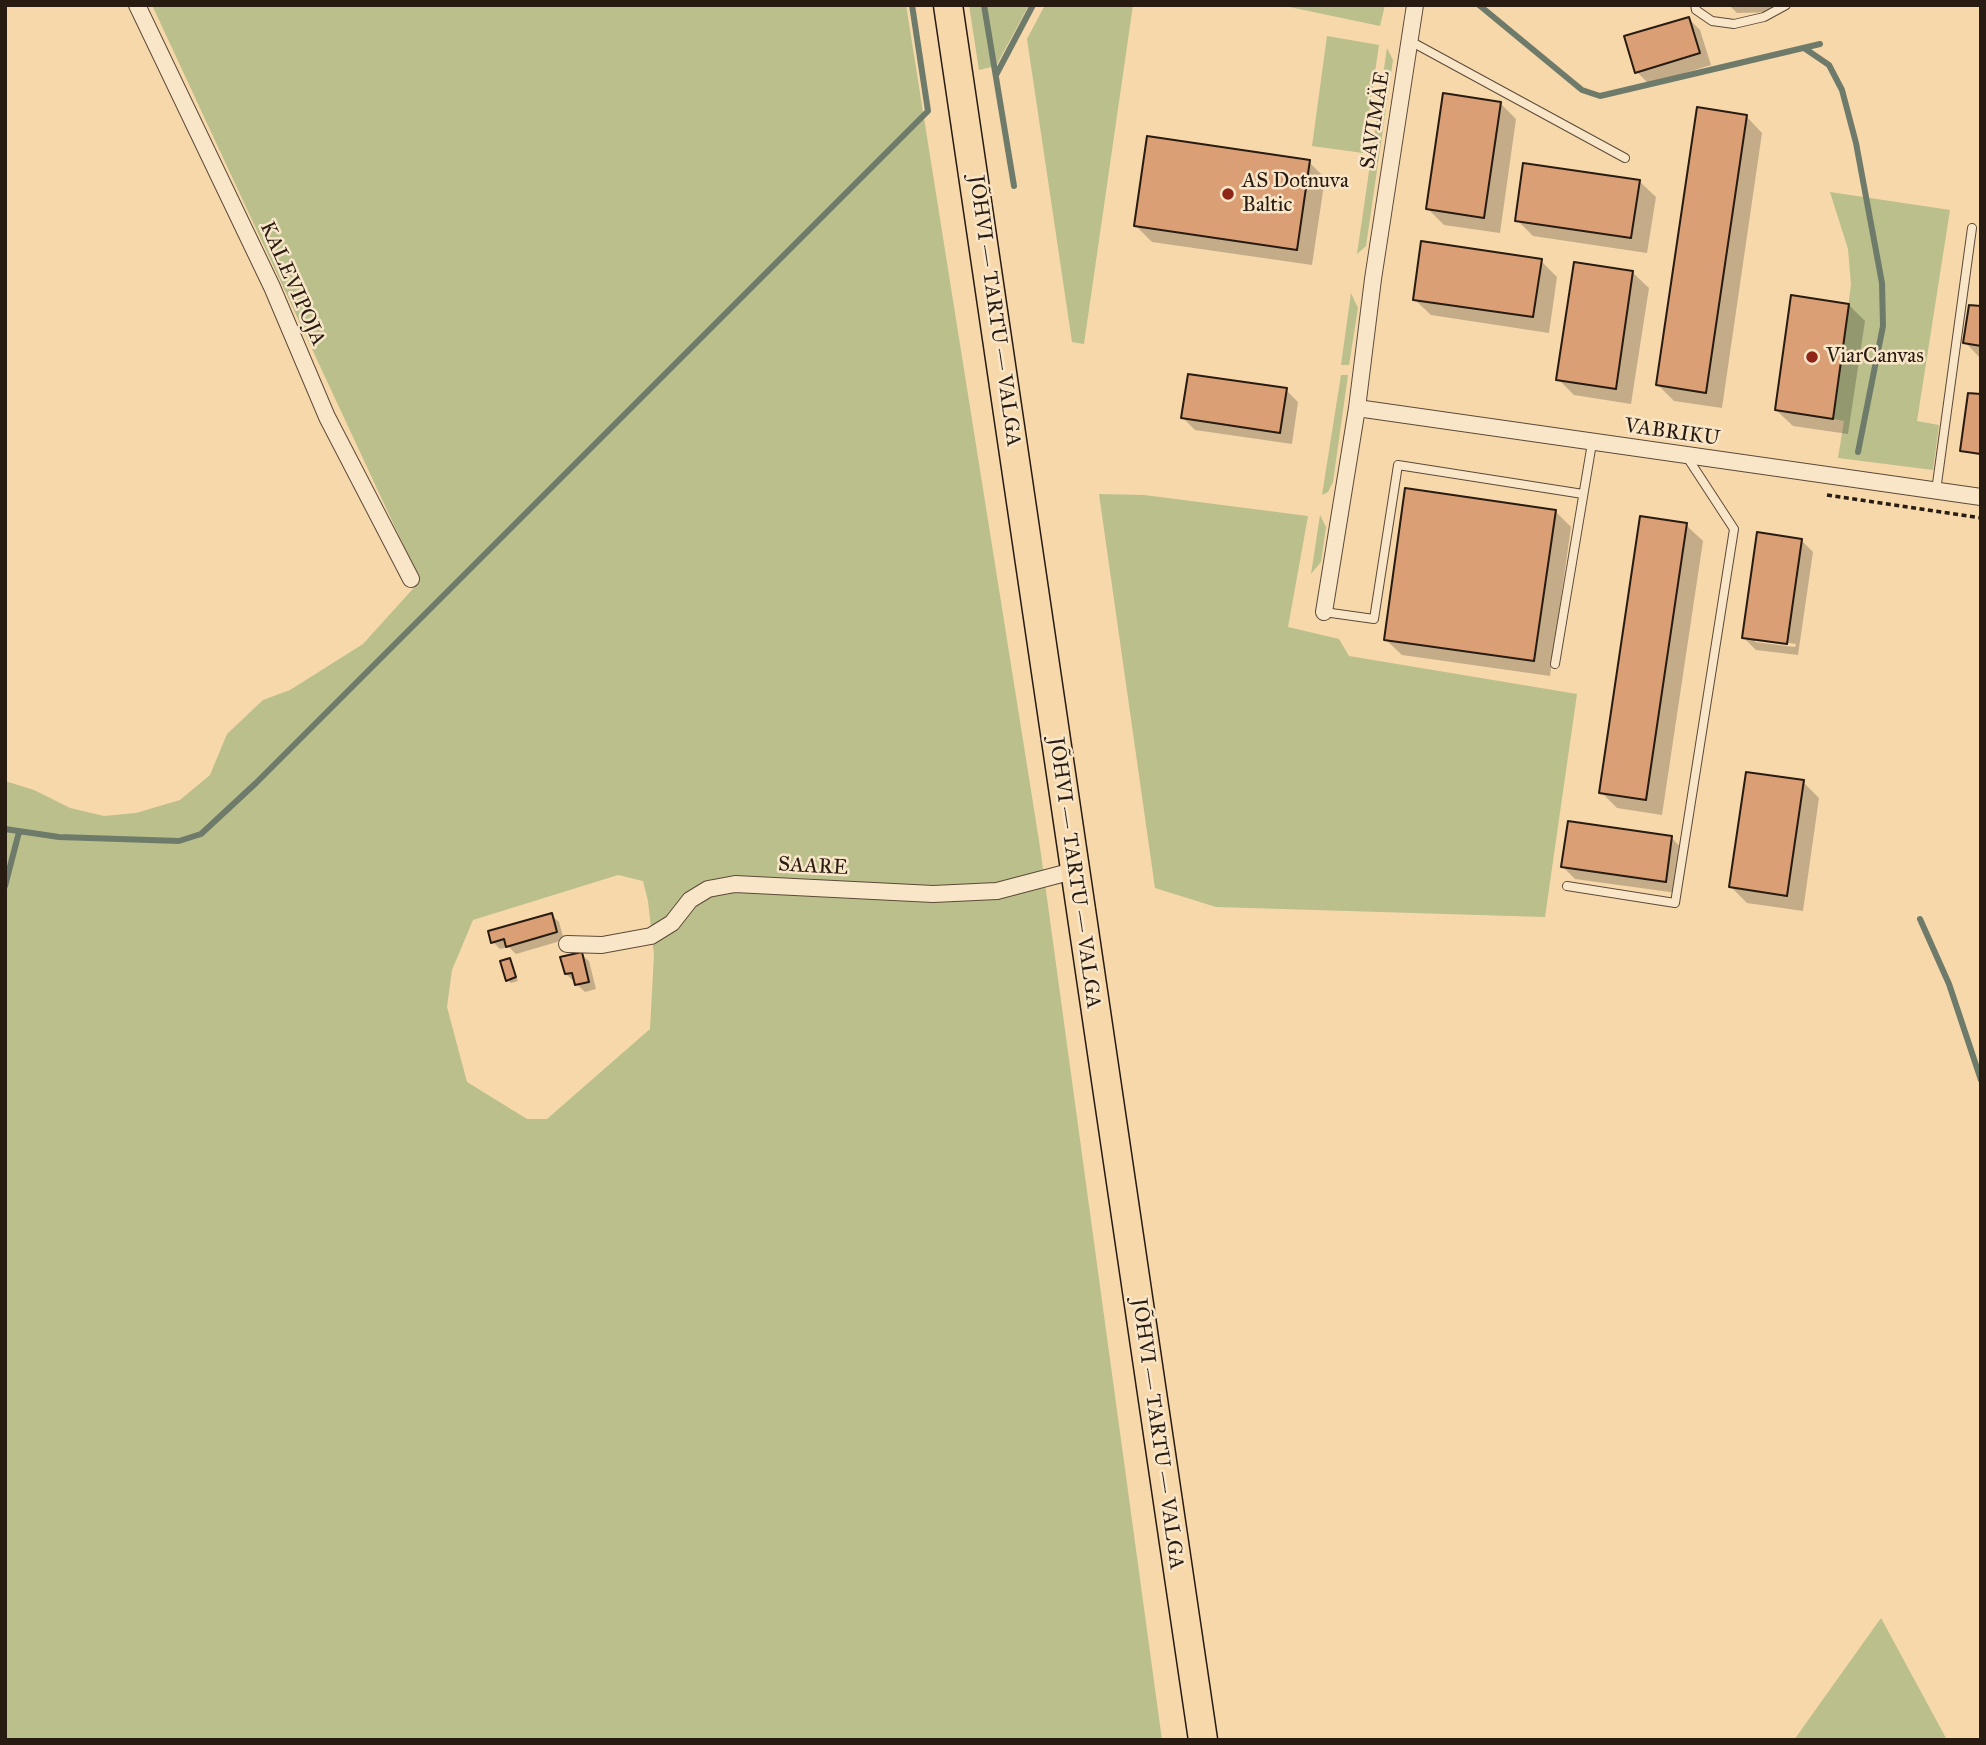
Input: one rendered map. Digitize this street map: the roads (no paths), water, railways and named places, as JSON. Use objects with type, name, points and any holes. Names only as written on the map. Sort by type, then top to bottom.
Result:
[{"type":"highway","name":"JÕHVI — TARTU — VALGA","points":[[948,5],[1202,1740]]},
{"type":"street","name":"KALEVIPOJA","points":[[137,5],[272,288],[327,417],[411,579]]},
{"type":"street","name":"SAVIMÄE","points":[[1324,612],[1357,408],[1373,279],[1415,5]]},
{"type":"street","name":"VABRIKU","points":[[1357,408],[1981,497]]},
{"type":"street","name":"SAARE","points":[[567,944],[602,945],[651,936],[672,923],[690,900],[708,889],[735,884],[933,894],[997,891],[1073,871]]},
{"type":"lane","points":[[1695,5],[1696,10],[1712,21],[1734,24],[1764,18],[1786,5]]},
{"type":"lane","points":[[1410,41],[1625,158]]},
{"type":"lane","points":[[1936,491],[1972,228]]},
{"type":"lane","points":[[1555,664],[1591,443]]},
{"type":"lane","points":[[1567,886],[1675,903],[1734,529],[1686,457]]},
{"type":"lane","points":[[1324,612],[1374,620],[1398,465],[1583,494]]},
{"type":"waterway","points":[[5,829],[59,837],[179,841],[201,834],[256,783],[928,111],[912,5]]},
{"type":"waterway","points":[[984,5],[1014,186]]},
{"type":"waterway","points":[[996,75],[1033,5]]},
{"type":"waterway","points":[[1479,5],[1582,90],[1600,96],[1820,44]]},
{"type":"waterway","points":[[1804,48],[1829,65],[1842,90],[1856,143],[1882,283],[1883,326],[1858,452]]},
{"type":"waterway","points":[[5,886],[19,832]]},
{"type":"waterway","points":[[1920,919],[1949,984],[1981,1080]]},
{"type":"place","name":"AS Dotnuva Baltic","points":[[1228,194]]},
{"type":"place","name":"ViarCanvas","points":[[1812,357]]}]
